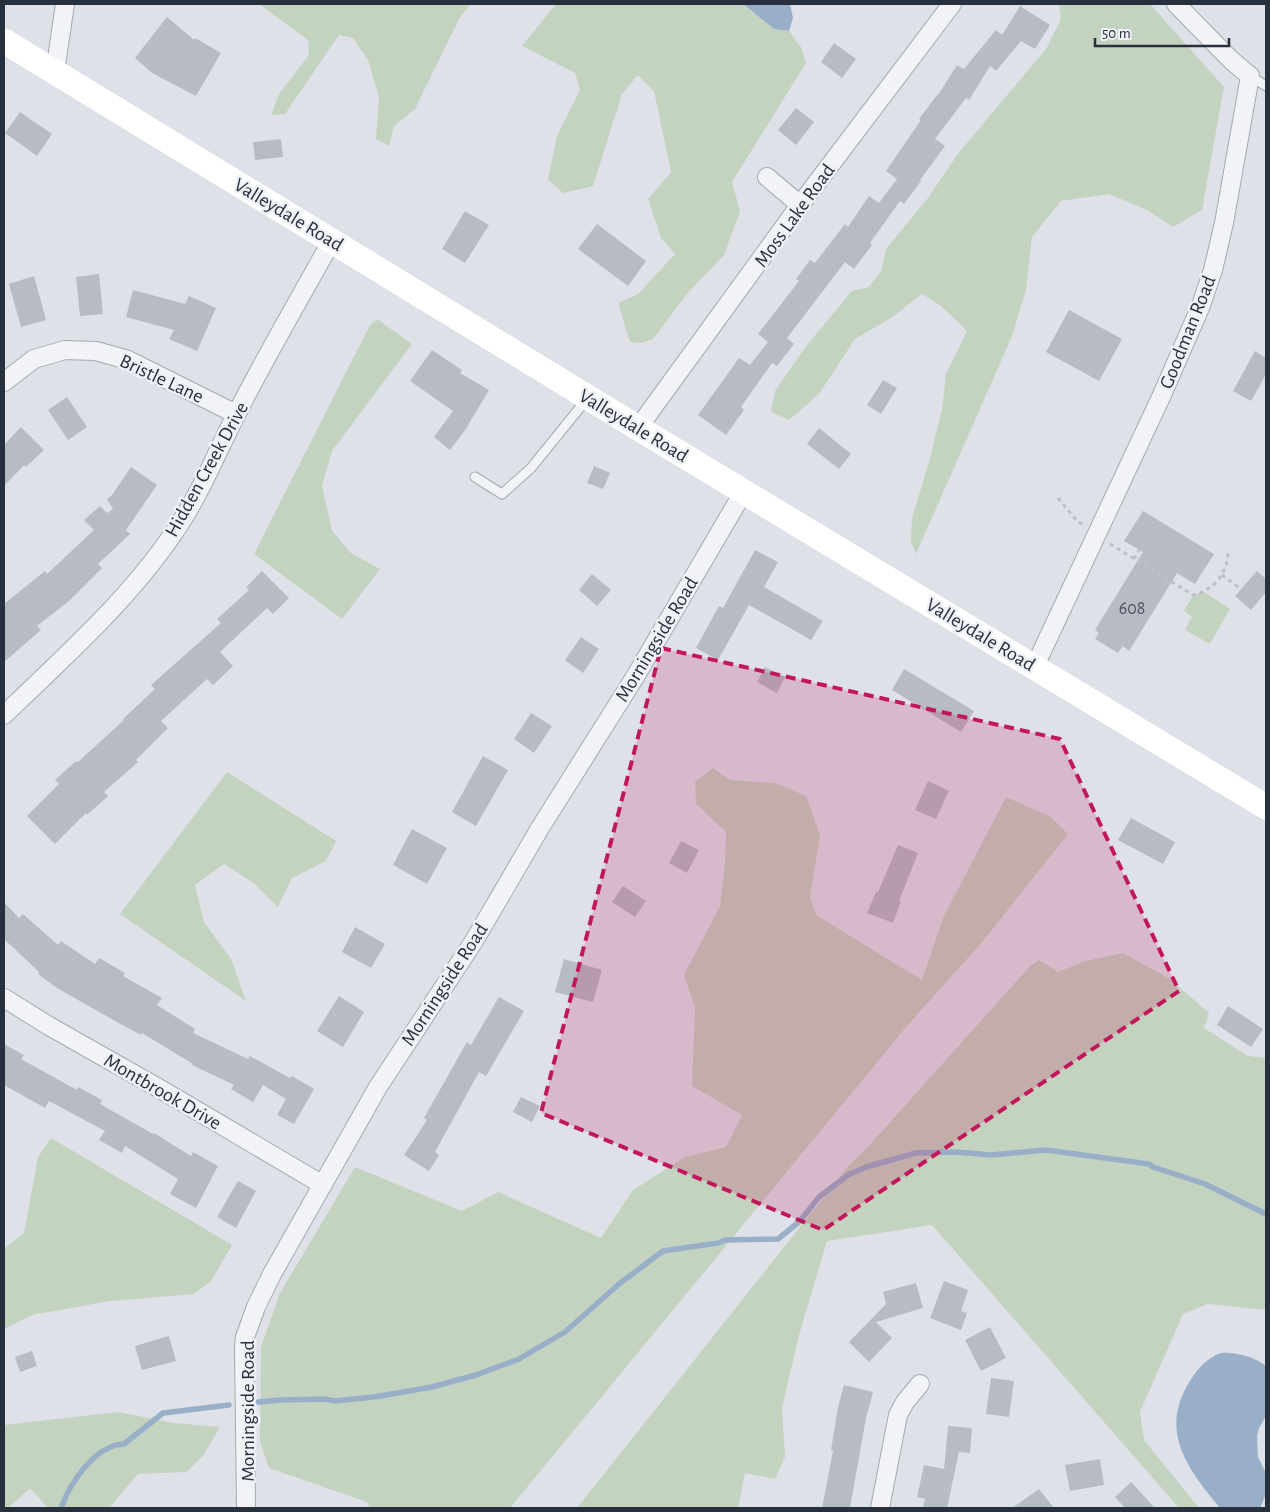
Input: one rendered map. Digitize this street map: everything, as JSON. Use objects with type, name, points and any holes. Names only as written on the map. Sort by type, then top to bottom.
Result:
[{"type":"street","points":[[55,72],[65,4]]},
{"type":"street","name":"Moss Lake Road","points":[[638,428],[800,205],[952,4]]},
{"type":"street","points":[[1176,4],[1231,60],[1250,76]]},
{"type":"street","name":"Valleydale Road","points":[[4,41],[638,428],[1266,807]]},
{"type":"street","name":"Goodman Road","points":[[1035,666],[1161,397],[1200,308],[1213,270],[1224,223],[1250,76]]},
{"type":"street","points":[[767,177],[800,205]]},
{"type":"street","name":"Hidden Creek Drive","points":[[4,715],[96,626],[148,566],[184,518],[205,480],[236,414],[332,240]]},
{"type":"street","name":"Bristle Lane","points":[[4,382],[34,359],[65,350],[96,351],[128,360],[236,414]]},
{"type":"street","name":"Morningside Road","points":[[246,1508],[243,1387],[245,1337],[256,1307],[272,1274],[378,1087],[474,941],[540,828],[635,676],[744,491]]},
{"type":"street","name":"Montbrook Drive","points":[[4,998],[323,1185]]},
{"type":"street","points":[[880,1508],[898,1415],[904,1402],[920,1384]]},
{"type":"lane","points":[[1250,76],[1266,86]]},
{"type":"lane","points":[[475,477],[502,494],[530,468],[589,397]]},
{"type":"path","points":[[1058,498],[1078,522]]},
{"type":"path","points":[[1105,540],[1194,595],[1204,592],[1222,575],[1228,561],[1228,551]]},
{"type":"path","points":[[1134,558],[1139,550]]},
{"type":"path","points":[[1222,575],[1241,589]]},
{"type":"highlighted area","points":[[661,648],[1060,739],[1179,991],[823,1230],[541,1113]]},
{"type":"green space","points":[[259,4],[471,4],[460,17],[415,109],[394,126],[389,146],[376,139],[379,97],[368,60],[353,38],[339,35],[285,114],[271,115],[279,94],[309,55],[308,40]]},
{"type":"green space","points":[[556,4],[742,4],[774,29],[789,31],[801,47],[806,63],[732,182],[740,211],[724,255],[686,295],[653,339],[640,343],[630,342],[618,303],[638,294],[675,254],[661,238],[648,199],[671,172],[654,91],[638,75],[622,94],[593,186],[563,193],[548,180],[557,136],[580,90],[575,73],[522,46]]},
{"type":"green space","points":[[1059,4],[1150,4],[1224,87],[1202,210],[1173,227],[1147,210],[1109,194],[1061,201],[1032,237],[1026,290],[1012,336],[916,554],[911,541],[912,518],[929,462],[942,409],[946,374],[967,331],[941,306],[922,294],[891,318],[855,339],[819,394],[789,420],[771,412],[775,391],[807,345],[852,291],[869,287],[881,271],[886,249],[928,198],[957,155],[1046,49],[1061,19]]},
{"type":"green space","points":[[377,319],[412,344],[332,451],[322,486],[332,531],[351,553],[380,569],[342,619],[254,554],[370,325]]},
{"type":"green space","points":[[1204,592],[1230,609],[1210,644],[1185,630],[1192,617],[1184,611],[1193,595]]},
{"type":"green space","points":[[713,768],[730,780],[775,783],[806,796],[820,835],[810,897],[816,915],[922,980],[943,918],[1006,797],[1051,817],[1068,834],[984,940],[907,1026],[510,1508],[370,1508],[367,1502],[269,1468],[260,1442],[261,1347],[280,1293],[355,1167],[462,1211],[498,1192],[601,1238],[633,1190],[685,1157],[726,1147],[742,1115],[692,1086],[695,1007],[684,975],[720,906],[725,865],[726,832],[696,804],[695,782]]},
{"type":"green space","points":[[227,772],[336,841],[326,861],[292,878],[278,907],[255,884],[224,864],[195,885],[204,922],[231,959],[246,1001],[120,914]]},
{"type":"green space","points":[[1123,953],[1170,979],[1209,1013],[1204,1028],[1248,1056],[1266,1058],[1266,1310],[1208,1304],[1183,1314],[1140,1412],[1144,1440],[1199,1508],[1179,1508],[932,1225],[827,1241],[799,1335],[782,1408],[785,1457],[775,1479],[745,1473],[738,1508],[577,1508],[850,1164],[866,1149],[1031,965],[1039,960],[1058,972],[1086,961]]},
{"type":"green space","points":[[51,1138],[232,1245],[211,1281],[194,1294],[110,1301],[32,1315],[4,1329],[4,1249],[24,1233],[38,1157]]},
{"type":"green space","points":[[118,1412],[174,1423],[220,1427],[203,1456],[187,1472],[138,1474],[109,1508],[48,1508],[30,1488],[8,1508],[4,1508],[4,1425]]},
{"type":"water","points":[[743,4],[790,4],[793,18],[789,31],[774,29]]},
{"type":"water","points":[[1221,1353],[1245,1356],[1266,1366],[1266,1416],[1257,1436],[1258,1457],[1266,1473],[1266,1494],[1260,1508],[1220,1508],[1197,1479],[1181,1449],[1177,1433],[1177,1416],[1181,1399],[1196,1372],[1203,1364]]},
{"type":"building","points":[[1020,6],[1050,25],[1035,49],[1021,41],[996,71],[990,66],[969,100],[966,98],[935,139],[945,146],[921,181],[904,204],[900,201],[854,269],[845,262],[787,338],[794,344],[777,366],[772,363],[741,407],[744,410],[726,435],[698,415],[739,358],[750,365],[768,342],[758,334],[799,281],[796,279],[810,260],[815,263],[845,224],[848,227],[869,196],[879,203],[897,179],[886,171],[921,120],[919,119],[938,95],[957,65],[964,69],[996,30],[1002,35]]},
{"type":"building","points":[[167,17],[194,40],[195,38],[221,53],[196,96],[152,73],[135,58]]},
{"type":"building","points":[[834,43],[856,59],[842,78],[821,62]]},
{"type":"building","points":[[796,108],[814,122],[796,145],[778,130]]},
{"type":"building","points":[[20,112],[52,134],[37,156],[5,133]]},
{"type":"building","points":[[281,139],[283,157],[255,160],[253,142]]},
{"type":"building","points":[[465,211],[489,225],[465,263],[442,249]]},
{"type":"building","points":[[597,224],[646,261],[628,286],[578,249]]},
{"type":"building","points":[[99,274],[103,314],[80,316],[76,277]]},
{"type":"building","points":[[34,276],[46,320],[21,327],[9,284]]},
{"type":"building","points":[[133,290],[185,304],[189,296],[216,308],[197,351],[169,339],[174,330],[126,317]]},
{"type":"building","points":[[1069,310],[1122,339],[1099,381],[1046,352]]},
{"type":"building","points":[[432,350],[462,370],[460,373],[489,390],[469,425],[450,450],[434,437],[453,411],[410,381]]},
{"type":"building","points":[[1255,351],[1266,358],[1266,374],[1251,401],[1233,391]]},
{"type":"building","points":[[883,380],[897,388],[881,414],[867,405]]},
{"type":"building","points":[[67,397],[87,427],[68,440],[48,410]]},
{"type":"building","points":[[21,427],[44,450],[26,467],[24,465],[4,486],[4,445]]},
{"type":"building","points":[[819,428],[851,454],[839,469],[807,444]]},
{"type":"building","points":[[594,466],[610,473],[603,489],[587,483]]},
{"type":"building","points":[[131,467],[157,485],[126,530],[130,534],[98,564],[102,568],[69,601],[37,626],[41,630],[4,662],[4,604],[45,571],[47,574],[94,530],[84,520],[100,506],[107,513],[113,509],[107,499],[112,495]]},
{"type":"building","points":[[1143,511],[1214,554],[1195,584],[1177,573],[1129,651],[1123,646],[1118,653],[1095,639],[1099,633],[1095,630],[1143,552],[1124,541]]},
{"type":"building","points":[[755,550],[778,562],[764,587],[823,621],[811,640],[749,605],[718,660],[696,648],[719,606],[723,608]]},
{"type":"building","points":[[262,571],[289,598],[273,614],[267,608],[220,652],[233,666],[213,685],[207,679],[161,721],[168,728],[136,760],[138,762],[104,792],[108,796],[87,815],[86,813],[55,844],[27,816],[59,784],[55,780],[76,761],[78,762],[124,720],[155,689],[151,685],[221,623],[217,619],[249,590],[246,587]]},
{"type":"building","points":[[1257,571],[1266,579],[1266,592],[1251,610],[1235,596]]},
{"type":"building","points":[[592,574],[611,590],[597,606],[579,590]]},
{"type":"building","points":[[581,637],[599,649],[583,673],[565,660]]},
{"type":"building","points":[[765,667],[785,677],[777,693],[757,682]]},
{"type":"building","points":[[904,669],[974,711],[961,732],[892,690]]},
{"type":"building","points":[[531,713],[552,726],[534,753],[514,739]]},
{"type":"building","points":[[483,756],[508,770],[476,826],[452,812]]},
{"type":"building","points":[[928,781],[949,791],[936,819],[915,810]]},
{"type":"building","points":[[1131,818],[1175,842],[1163,864],[1118,840]]},
{"type":"building","points":[[412,829],[447,848],[427,884],[393,865]]},
{"type":"building","points":[[681,841],[699,850],[687,873],[669,863]]},
{"type":"building","points":[[898,845],[918,853],[899,901],[901,901],[893,923],[867,913]]},
{"type":"building","points":[[623,886],[646,901],[635,917],[612,902]]},
{"type":"building","points":[[4,902],[19,918],[23,914],[58,945],[61,941],[95,964],[99,958],[125,973],[123,976],[162,998],[157,1005],[195,1029],[193,1033],[248,1059],[250,1056],[314,1089],[294,1124],[277,1115],[286,1099],[263,1085],[253,1102],[231,1089],[234,1085],[192,1065],[142,1033],[141,1035],[57,988],[38,974],[39,972],[4,939]]},
{"type":"building","points":[[355,927],[385,944],[371,968],[342,952]]},
{"type":"building","points":[[564,959],[602,970],[593,1002],[555,992]]},
{"type":"building","points":[[339,996],[364,1012],[343,1047],[317,1031]]},
{"type":"building","points":[[499,997],[524,1011],[486,1076],[479,1072],[435,1152],[439,1155],[429,1171],[404,1155],[427,1120],[424,1118],[467,1042],[471,1045]]},
{"type":"building","points":[[1228,1006],[1263,1029],[1251,1047],[1217,1025]]},
{"type":"building","points":[[4,1044],[24,1055],[21,1059],[77,1090],[78,1087],[102,1100],[100,1104],[154,1133],[191,1156],[193,1152],[218,1166],[196,1208],[170,1194],[178,1179],[125,1146],[122,1153],[99,1140],[105,1131],[49,1101],[45,1108],[4,1085]]},
{"type":"building","points":[[521,1097],[540,1106],[532,1122],[513,1112]]},
{"type":"building","points":[[238,1181],[256,1191],[236,1228],[217,1217]]},
{"type":"building","points":[[944,1281],[968,1290],[961,1311],[967,1313],[961,1330],[930,1318]]},
{"type":"building","points":[[916,1283],[923,1308],[876,1322],[892,1338],[869,1362],[849,1342],[886,1304],[883,1292]]},
{"type":"building","points":[[990,1327],[1006,1358],[981,1371],[965,1340]]},
{"type":"building","points":[[169,1336],[176,1361],[142,1370],[135,1346]]},
{"type":"building","points":[[32,1351],[37,1366],[20,1372],[15,1357]]},
{"type":"building","points":[[991,1378],[1014,1381],[1009,1417],[986,1414]]},
{"type":"building","points":[[844,1385],[873,1392],[866,1418],[850,1508],[822,1508],[833,1451],[831,1450],[838,1407]]},
{"type":"building","points":[[948,1426],[972,1428],[970,1453],[959,1452],[947,1508],[923,1508],[925,1499],[917,1497],[924,1465],[944,1469]]},
{"type":"building","points":[[1100,1459],[1104,1485],[1070,1491],[1065,1465]]},
{"type":"building","points":[[1131,1482],[1155,1508],[1125,1508],[1115,1497]]},
{"type":"building","points":[[1039,1489],[1054,1508],[1012,1508]]},
{"type":"waterway","points":[[258,1402],[324,1399],[335,1401],[374,1397],[432,1387],[476,1375],[519,1359],[565,1332],[619,1284],[663,1251],[718,1243],[725,1240],[778,1239],[800,1221],[819,1197],[848,1175],[866,1167],[916,1153],[956,1152],[991,1155],[1046,1150],[1149,1164],[1205,1184],[1266,1214]]},
{"type":"waterway","points":[[61,1508],[77,1477],[94,1458],[113,1446],[124,1444],[163,1413],[229,1405]]}]
